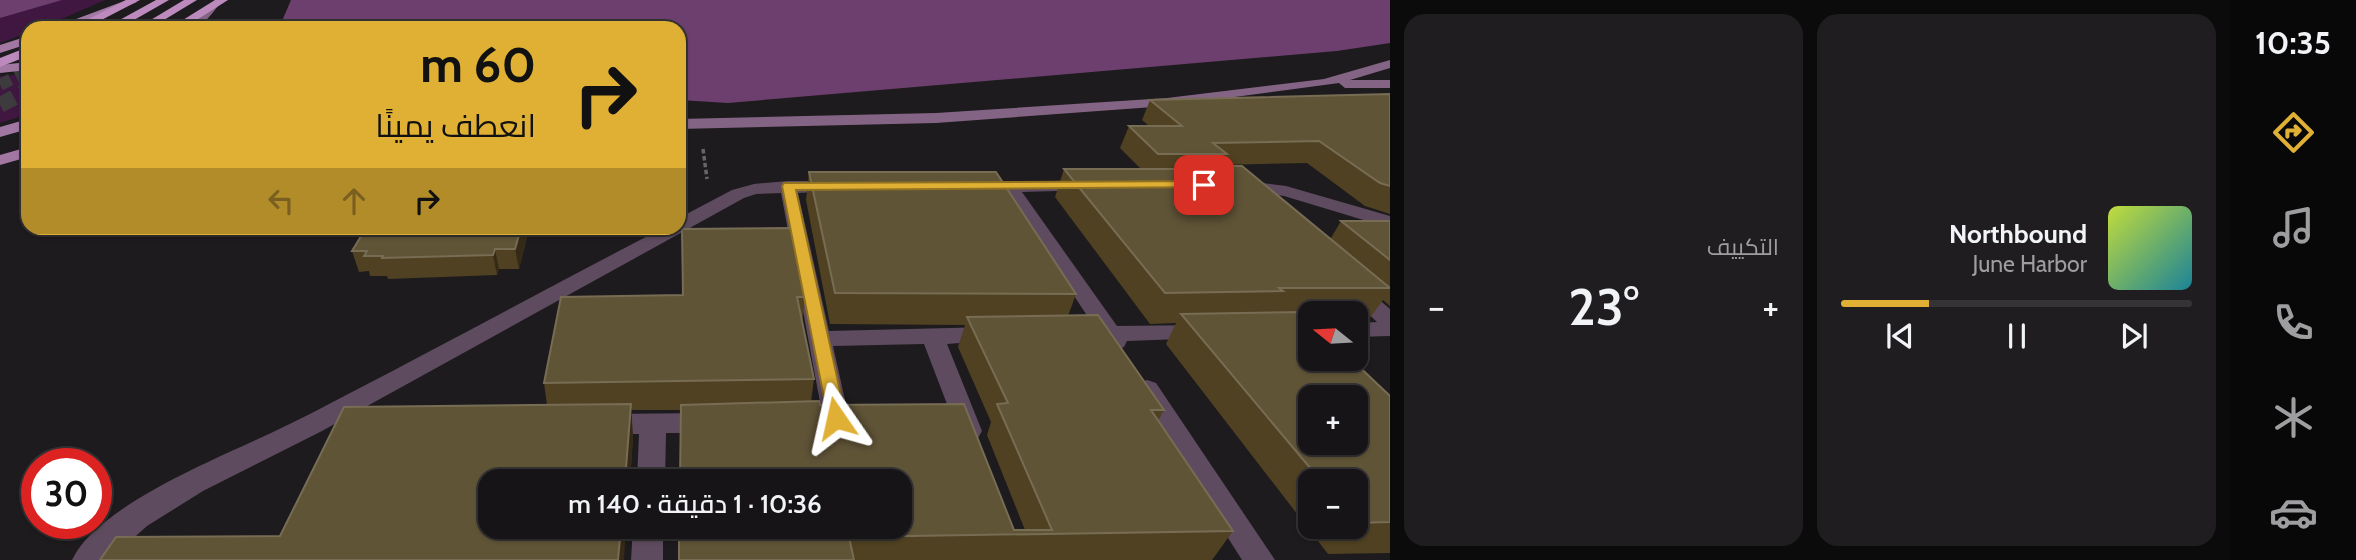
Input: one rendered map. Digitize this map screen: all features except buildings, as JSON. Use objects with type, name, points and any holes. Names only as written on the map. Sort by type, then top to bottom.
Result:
[{"type":"highway","points":[[124,21],[164,0]]},
{"type":"highway","points":[[154,21],[192,0]]},
{"type":"highway","points":[[92,21],[133,1]]},
{"type":"highway","points":[[188,21],[218,3]]},
{"type":"highway","points":[[0,63],[21,54]]},
{"type":"main road","points":[[77,21],[133,1]]},
{"type":"main road","points":[[0,49],[21,42]]},
{"type":"main road","points":[[0,69],[21,67]]},
{"type":"main road","points":[[1,132],[21,126]]},
{"type":"main road","points":[[0,160],[21,154]]},
{"type":"street","points":[[201,21],[218,3]]},
{"type":"street","points":[[1325,83],[1390,64]]},
{"type":"street","points":[[686,124],[1021,114],[1167,102],[1325,83],[1390,84]]},
{"type":"street","points":[[1264,212],[1225,184],[1286,191],[1390,222]]},
{"type":"street","points":[[686,222],[738,194],[754,189],[788,186],[858,187]]},
{"type":"street","points":[[788,186],[836,418]]},
{"type":"street","points":[[955,187],[1107,186]]},
{"type":"street","points":[[1010,187],[1130,362],[1259,560]]},
{"type":"street","points":[[88,560],[103,542],[157,503],[311,425],[662,235]]},
{"type":"street","points":[[1337,275],[1390,321]]},
{"type":"street","points":[[1368,330],[1390,329]]},
{"type":"street","points":[[1056,335],[1222,332]]},
{"type":"street","points":[[821,339],[1015,335]]},
{"type":"street","points":[[932,336],[951,416],[977,452]]},
{"type":"street","points":[[585,424],[732,422]]},
{"type":"street","points":[[651,469],[653,424]]},
{"type":"street","points":[[311,425],[366,425]]},
{"type":"street","points":[[647,560],[648,539]]},
{"type":"shaded area","points":[[0,0],[105,0],[57,21],[21,21],[21,36],[0,43]]},
{"type":"shaded area","points":[[0,0],[62,0],[0,18]]},
{"type":"shaded area","points":[[291,0],[1390,0],[1390,43],[1337,51],[728,103],[686,100],[686,21],[282,21]]},
{"type":"shaded area","points":[[21,74],[21,116],[0,123],[0,76]]},
{"type":"tunnel","points":[[0,85],[21,74]]},
{"type":"tunnel","points":[[0,105],[21,94]]},
{"type":"route","points":[[836,418],[788,186],[1204,185]]}]
